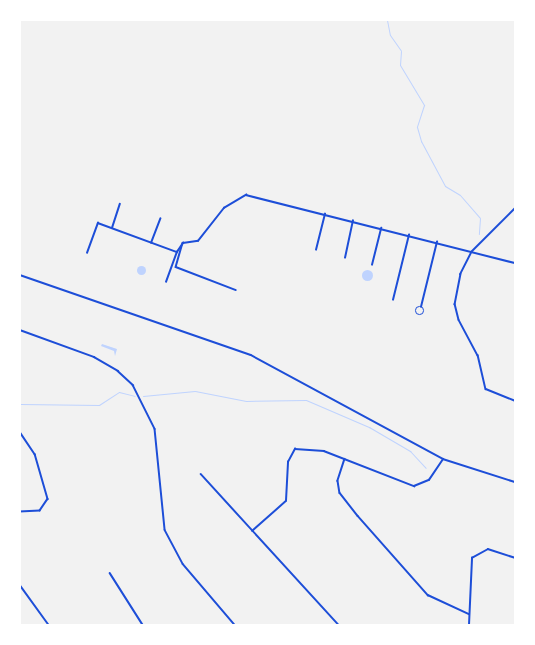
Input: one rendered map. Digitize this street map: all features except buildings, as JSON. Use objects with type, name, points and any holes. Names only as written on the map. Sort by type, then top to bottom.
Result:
[{"type":"street","points":[[166,282],[177,252],[183,243],[198,241],[224,208],[246,195],[515,263]]},
{"type":"street","points":[[112,228],[120,204]]},
{"type":"street","points":[[515,209],[472,252],[459,283],[456,312],[478,355],[486,389],[515,401]]},
{"type":"street","points":[[316,250],[325,214]]},
{"type":"street","points":[[151,243],[160,219]]},
{"type":"street","points":[[344,258],[353,221]]},
{"type":"street","points":[[87,253],[98,223],[177,252]]},
{"type":"street","points":[[372,265],[381,228]]},
{"type":"street","points":[[393,300],[409,235]]},
{"type":"street","points":[[421,307],[415,310],[418,315],[424,312],[421,307],[436,242]]},
{"type":"street","points":[[183,243],[176,267],[236,290]]},
{"type":"street","points":[[20,275],[251,355],[443,459],[515,482]]},
{"type":"street","points":[[20,330],[94,357],[118,371],[133,385],[155,429],[165,530],[183,564],[235,625]]},
{"type":"street","points":[[20,432],[35,454],[48,499],[40,511],[20,512]]},
{"type":"street","points":[[252,531],[286,501],[288,462],[295,449],[324,451],[420,486],[438,470],[443,459]]},
{"type":"street","points":[[345,459],[338,481],[340,493],[358,516],[428,595],[469,614]]},
{"type":"street","points":[[201,474],[339,625]]},
{"type":"street","points":[[469,625],[472,558],[488,549],[515,558]]},
{"type":"street","points":[[110,573],[143,625]]},
{"type":"street","points":[[20,585],[50,625]]},
{"type":"water","points":[[139,266],[143,266],[145,270],[143,274],[139,274],[137,272],[137,268]]},
{"type":"water","points":[[367,269],[371,271],[373,275],[371,279],[367,281],[363,279],[361,275],[363,271]]},
{"type":"water","points":[[102,344],[117,349],[115,356],[114,351],[101,346]]},
{"type":"waterway","points":[[387,20],[390,35],[401,51],[400,65],[424,105],[417,127],[421,141],[445,186],[460,195],[480,218],[479,234]]},
{"type":"waterway","points":[[143,396],[195,391],[246,401],[306,400],[369,427],[410,451],[426,468]]},
{"type":"waterway","points":[[20,404],[99,405],[119,392],[135,396]]}]
